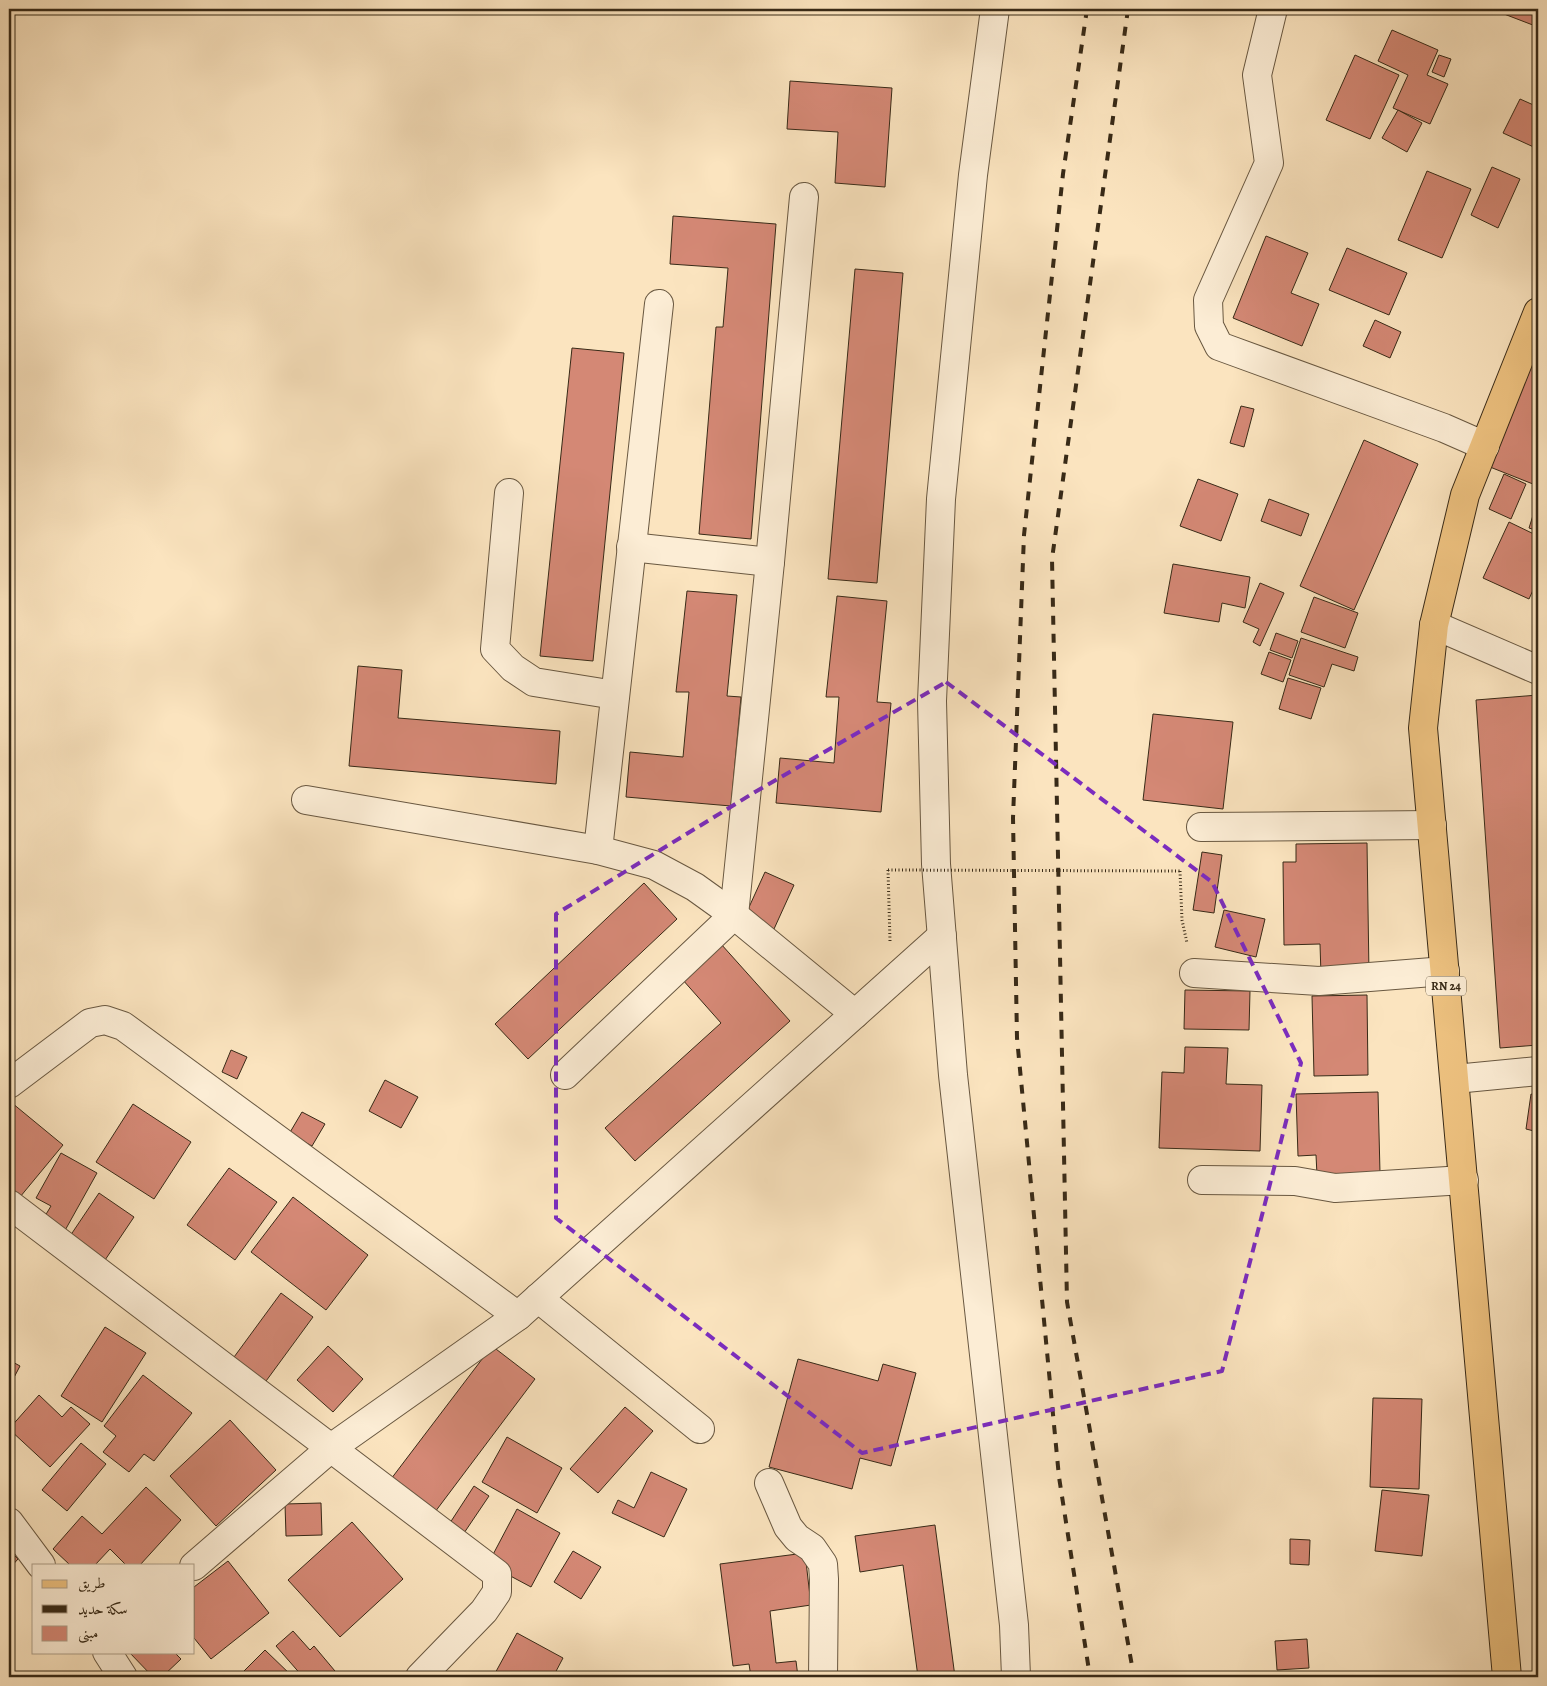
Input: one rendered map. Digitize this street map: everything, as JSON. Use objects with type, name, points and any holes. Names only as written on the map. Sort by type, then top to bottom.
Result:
[{"type":"main road","name":"RN 24","points":[[1507,1677],[1423,728],[1434,625],[1465,495],[1538,312]]},
{"type":"street","points":[[995,9],[973,176],[942,499],[932,701],[936,864],[953,1075],[1014,1625],[1016,1677]]},
{"type":"street","points":[[1273,9],[1257,75],[1269,163],[1208,300],[1209,326],[1219,346],[1444,428],[1485,446]]},
{"type":"street","points":[[564,1075],[734,915],[770,562],[804,197]]},
{"type":"street","points":[[598,850],[658,304]]},
{"type":"street","points":[[509,493],[495,649],[512,668],[534,682],[615,695]]},
{"type":"street","points":[[631,547],[770,562]]},
{"type":"street","points":[[1434,625],[1538,670]]},
{"type":"street","points":[[306,800],[598,850],[654,865],[695,887],[734,915],[855,1014]]},
{"type":"street","points":[[1201,827],[1432,825]]},
{"type":"street","points":[[195,1565],[331,1448],[518,1316],[942,936]]},
{"type":"street","points":[[1194,973],[1319,981],[1445,971]]},
{"type":"street","points":[[9,1084],[90,1023],[105,1020],[123,1026],[518,1316]]},
{"type":"street","points":[[1455,1079],[1538,1070]]},
{"type":"street","points":[[1202,1180],[1294,1181],[1335,1188],[1464,1180]]},
{"type":"street","points":[[9,1204],[497,1574],[497,1592],[484,1611],[420,1677]]},
{"type":"street","points":[[538,1298],[700,1429]]},
{"type":"street","points":[[769,1483],[788,1527],[797,1538],[812,1548],[823,1564],[823,1677]]},
{"type":"street","points":[[9,1522],[40,1564]]},
{"type":"street","points":[[108,1654],[123,1677]]},
{"type":"path","points":[[890,926],[888,870],[1180,872],[1182,920]]},
{"type":"highlighted area","points":[[946,682],[1212,882],[1301,1063],[1222,1371],[862,1453],[556,1218],[556,914],[755,792]]},
{"type":"building","points":[[1491,9],[1538,9],[1538,27]]},
{"type":"building","points":[[1392,30],[1438,50],[1427,75],[1448,84],[1430,124],[1393,108],[1408,75],[1378,61]]},
{"type":"building","points":[[1355,55],[1399,75],[1370,139],[1326,120]]},
{"type":"building","points":[[1439,55],[1451,59],[1444,77],[1432,72]]},
{"type":"building","points":[[790,81],[892,88],[885,187],[835,183],[838,132],[787,129]]},
{"type":"building","points":[[1520,99],[1538,107],[1538,149],[1503,133]]},
{"type":"building","points":[[1398,110],[1422,123],[1407,152],[1382,138]]},
{"type":"building","points":[[1492,167],[1520,179],[1498,228],[1471,215]]},
{"type":"building","points":[[1427,171],[1471,189],[1442,258],[1398,240]]},
{"type":"building","points":[[673,216],[776,224],[751,539],[699,534],[716,327],[723,327],[728,268],[670,264]]},
{"type":"building","points":[[1266,236],[1308,253],[1291,293],[1319,304],[1302,346],[1233,318]]},
{"type":"building","points":[[1347,248],[1407,273],[1389,315],[1329,290]]},
{"type":"building","points":[[855,269],[903,273],[877,583],[828,579]]},
{"type":"building","points":[[1375,320],[1401,332],[1390,358],[1363,346]]},
{"type":"building","points":[[572,348],[624,353],[593,661],[540,656]]},
{"type":"building","points":[[1538,348],[1538,486],[1490,467]]},
{"type":"building","points":[[1241,406],[1254,409],[1244,447],[1230,443]]},
{"type":"building","points":[[1364,440],[1418,464],[1354,610],[1300,586]]},
{"type":"building","points":[[1504,474],[1526,484],[1511,519],[1489,509]]},
{"type":"building","points":[[1198,479],[1238,494],[1221,541],[1180,526]]},
{"type":"building","points":[[1269,499],[1309,514],[1301,536],[1261,521]]},
{"type":"building","points":[[1535,509],[1538,510],[1538,531],[1529,528]]},
{"type":"building","points":[[1509,522],[1538,536],[1538,579],[1529,599],[1483,578]]},
{"type":"building","points":[[1173,564],[1250,577],[1245,608],[1222,603],[1219,622],[1164,613]]},
{"type":"building","points":[[1260,583],[1284,593],[1260,646],[1253,642],[1259,629],[1243,622]]},
{"type":"building","points":[[687,591],[737,595],[727,696],[741,697],[731,806],[626,797],[630,752],[683,757],[689,692],[676,692]]},
{"type":"building","points":[[837,596],[887,601],[877,702],[891,703],[881,812],[776,803],[780,758],[834,763],[839,697],[826,697]]},
{"type":"building","points":[[1314,597],[1358,613],[1345,648],[1301,632]]},
{"type":"building","points":[[1276,633],[1298,641],[1292,658],[1270,650]]},
{"type":"building","points":[[1301,638],[1358,657],[1354,671],[1332,664],[1324,687],[1289,675]]},
{"type":"building","points":[[1269,652],[1291,660],[1283,682],[1261,674]]},
{"type":"building","points":[[358,666],[402,670],[398,718],[560,731],[556,784],[349,766]]},
{"type":"building","points":[[1288,678],[1321,688],[1311,719],[1279,709]]},
{"type":"building","points":[[1538,695],[1538,1045],[1500,1048],[1476,700]]},
{"type":"building","points":[[1153,714],[1233,722],[1223,809],[1143,800]]},
{"type":"building","points":[[1367,843],[1369,974],[1321,975],[1320,944],[1284,945],[1283,862],[1296,862],[1296,844]]},
{"type":"building","points":[[1202,852],[1222,855],[1214,913],[1193,910]]},
{"type":"building","points":[[765,872],[794,885],[774,929],[745,916]]},
{"type":"building","points":[[644,883],[677,919],[528,1059],[495,1024]]},
{"type":"building","points":[[1224,910],[1265,919],[1256,957],[1215,947]]},
{"type":"building","points":[[721,944],[790,1021],[635,1161],[605,1128],[721,1023],[682,979]]},
{"type":"building","points":[[1185,990],[1250,991],[1249,1030],[1184,1029]]},
{"type":"building","points":[[1367,995],[1368,1075],[1314,1076],[1312,996]]},
{"type":"building","points":[[1185,1047],[1228,1048],[1226,1084],[1262,1085],[1260,1151],[1159,1148],[1162,1072],[1184,1073]]},
{"type":"building","points":[[231,1050],[247,1057],[237,1079],[222,1072]]},
{"type":"building","points":[[385,1080],[418,1097],[401,1128],[369,1111]]},
{"type":"building","points":[[1378,1092],[1380,1173],[1317,1175],[1316,1155],[1298,1156],[1296,1094]]},
{"type":"building","points":[[1531,1094],[1538,1096],[1538,1132],[1526,1129]]},
{"type":"building","points":[[12,1103],[63,1145],[20,1197],[9,1188],[9,1106]]},
{"type":"building","points":[[133,1104],[191,1142],[154,1199],[96,1162]]},
{"type":"building","points":[[302,1112],[325,1124],[312,1146],[289,1134]]},
{"type":"building","points":[[61,1153],[97,1173],[63,1234],[42,1221],[51,1206],[36,1198]]},
{"type":"building","points":[[229,1168],[277,1202],[235,1260],[187,1225]]},
{"type":"building","points":[[99,1193],[134,1217],[101,1266],[66,1242]]},
{"type":"building","points":[[293,1197],[368,1255],[326,1310],[251,1252]]},
{"type":"building","points":[[281,1293],[313,1317],[258,1392],[226,1368]]},
{"type":"building","points":[[105,1327],[146,1353],[102,1422],[61,1396]]},
{"type":"building","points":[[328,1346],[363,1379],[333,1412],[297,1380]]},
{"type":"building","points":[[492,1346],[535,1379],[435,1512],[391,1479]]},
{"type":"building","points":[[798,1359],[878,1381],[883,1364],[916,1373],[891,1466],[860,1458],[852,1489],[769,1467]]},
{"type":"building","points":[[9,1360],[20,1366],[9,1387]]},
{"type":"building","points":[[143,1375],[192,1413],[154,1461],[144,1454],[129,1472],[103,1452],[116,1436],[104,1426]]},
{"type":"building","points":[[39,1395],[62,1417],[71,1407],[90,1424],[50,1467],[9,1429]]},
{"type":"building","points":[[1373,1398],[1422,1399],[1419,1489],[1370,1487]]},
{"type":"building","points":[[625,1407],[653,1431],[598,1493],[570,1469]]},
{"type":"building","points":[[230,1420],[276,1470],[216,1526],[170,1476]]},
{"type":"building","points":[[507,1437],[562,1468],[537,1513],[482,1482]]},
{"type":"building","points":[[81,1443],[106,1464],[67,1511],[42,1490]]},
{"type":"building","points":[[651,1472],[687,1489],[664,1537],[612,1513],[618,1500],[634,1508]]},
{"type":"building","points":[[474,1486],[489,1496],[460,1539],[446,1529]]},
{"type":"building","points":[[146,1487],[181,1520],[141,1564],[125,1564],[110,1549],[96,1564],[69,1564],[53,1549],[82,1516],[102,1534]]},
{"type":"building","points":[[1382,1490],[1429,1495],[1422,1556],[1375,1551]]},
{"type":"building","points":[[321,1503],[322,1535],[286,1536],[285,1504]]},
{"type":"building","points":[[517,1509],[560,1533],[531,1587],[488,1564]]},
{"type":"building","points":[[352,1522],[403,1579],[340,1637],[288,1580]]},
{"type":"building","points":[[935,1525],[955,1677],[918,1677],[903,1565],[860,1572],[855,1536]]},
{"type":"building","points":[[1290,1539],[1310,1540],[1309,1565],[1290,1564]]},
{"type":"building","points":[[9,1550],[18,1559],[9,1569]]},
{"type":"building","points":[[573,1551],[601,1567],[581,1599],[554,1582]]},
{"type":"building","points":[[805,1553],[811,1605],[770,1611],[776,1663],[796,1661],[798,1677],[751,1677],[749,1664],[733,1666],[720,1564]]},
{"type":"building","points":[[228,1561],[269,1613],[211,1659],[195,1639],[195,1586]]},
{"type":"building","points":[[293,1631],[310,1650],[314,1646],[340,1677],[303,1677],[276,1646]]},
{"type":"building","points":[[517,1633],[563,1658],[553,1677],[493,1677]]},
{"type":"building","points":[[1307,1639],[1309,1668],[1277,1670],[1275,1641]]},
{"type":"building","points":[[265,1650],[293,1677],[238,1677]]},
{"type":"building","points":[[131,1654],[176,1654],[181,1659],[162,1677],[153,1677]]},
{"type":"railway","points":[[1087,9],[1063,174],[1024,535],[1013,818],[1017,1038],[1059,1477],[1090,1677]]},
{"type":"railway","points":[[1128,9],[1052,559],[1067,1302],[1134,1677]]}]
